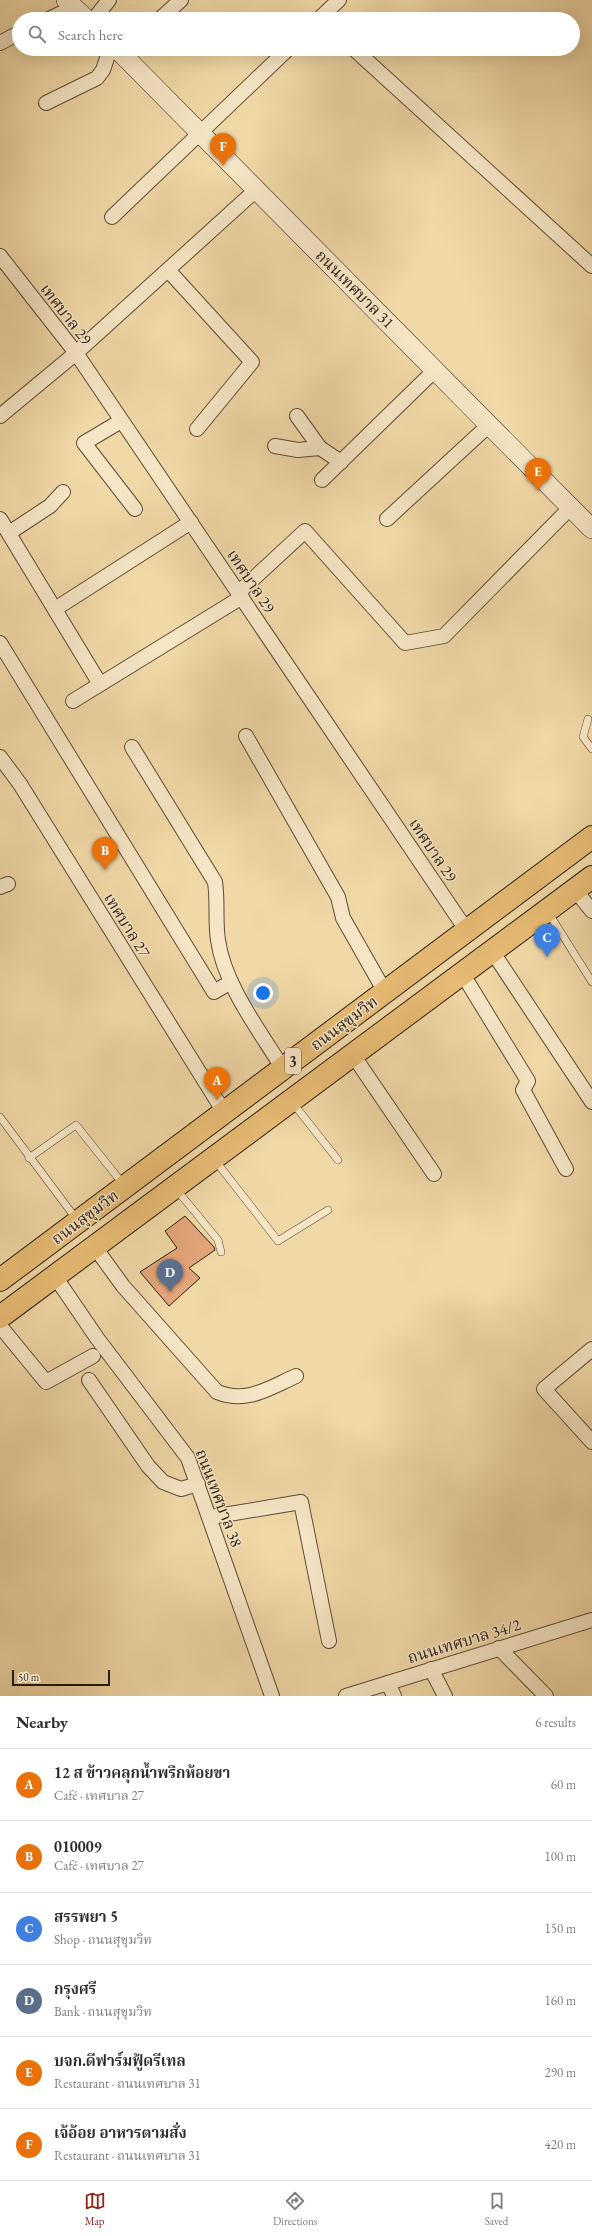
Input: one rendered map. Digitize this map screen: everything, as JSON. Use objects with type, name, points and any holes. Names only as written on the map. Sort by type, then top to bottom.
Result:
[{"type":"highway","name":"ถนนสุขุมวิท","points":[[0,1280],[592,837]]},
{"type":"highway","name":"ถนนสุขุมวิท","points":[[2,1311],[214,1159],[592,877]]},
{"type":"main road","name":"ถนนเทศบาล 31","points":[[126,56],[256,190],[592,529]]},
{"type":"street","points":[[100,12],[109,0]]},
{"type":"street","points":[[168,12],[181,0]]},
{"type":"street","points":[[327,12],[339,0]]},
{"type":"street","points":[[0,42],[12,36]]},
{"type":"street","points":[[46,103],[97,78],[115,56]]},
{"type":"street","points":[[112,217],[281,56]]},
{"type":"street","points":[[362,56],[590,261]]},
{"type":"street","points":[[0,416],[76,353],[256,190]]},
{"type":"street","name":"เทศบาล 29","points":[[0,256],[76,353],[467,931]]},
{"type":"street","points":[[168,270],[252,362],[197,430]]},
{"type":"street","points":[[322,480],[435,370]]},
{"type":"street","points":[[297,416],[320,448],[341,462]]},
{"type":"street","points":[[121,421],[84,443],[135,509]]},
{"type":"street","points":[[388,519],[489,425]]},
{"type":"street","points":[[276,446],[298,450],[320,448]]},
{"type":"street","points":[[9,533],[50,506],[63,492]]},
{"type":"street","points":[[73,701],[240,595],[305,532],[405,643],[444,636],[571,508]]},
{"type":"street","points":[[0,519],[100,684]]},
{"type":"street","points":[[55,609],[191,522]]},
{"type":"street","points":[[0,643],[214,992],[231,982]]},
{"type":"street","points":[[246,736],[338,897],[342,918],[385,992]]},
{"type":"street","points":[[132,747],[215,882],[217,896],[218,941],[231,982],[283,1069]]},
{"type":"street","name":"เทศบาล 27","points":[[0,757],[20,784],[224,1112]]},
{"type":"street","points":[[574,890],[592,911]]},
{"type":"street","points":[[492,951],[592,1102]]},
{"type":"street","points":[[462,973],[528,1081],[523,1090],[566,1169]]},
{"type":"street","points":[[353,1054],[434,1174]]},
{"type":"street","points":[[94,1246],[123,1286],[217,1392],[230,1397],[250,1397],[296,1376]]},
{"type":"street","name":"ถนนเทศบาล 38","points":[[54,1275],[97,1338],[188,1458],[211,1517],[272,1696]]},
{"type":"street","points":[[2,1311],[46,1382],[93,1356]]},
{"type":"street","points":[[592,1349],[544,1389],[592,1442]]},
{"type":"street","points":[[89,1380],[148,1466],[163,1482],[181,1489],[198,1484]]},
{"type":"street","points":[[211,1517],[301,1502],[329,1642]]},
{"type":"street","name":"ถนนเทศบาล 34/2","points":[[346,1696],[592,1620]]},
{"type":"street","points":[[498,1648],[548,1695]]},
{"type":"street","points":[[431,1669],[445,1696]]},
{"type":"street","points":[[388,1683],[394,1696]]},
{"type":"lane","points":[[588,719],[583,737],[592,749]]},
{"type":"lane","points":[[547,910],[592,982]]},
{"type":"lane","points":[[291,1101],[338,1160]]},
{"type":"lane","points":[[0,1117],[78,1222]]},
{"type":"lane","points":[[29,1158],[76,1125],[125,1186]]},
{"type":"lane","points":[[214,1159],[278,1241],[328,1210]]},
{"type":"lane","points":[[175,1187],[218,1240],[221,1252]]},
{"type":"building","points":[[185,1216],[214,1247],[215,1250],[189,1268],[200,1278],[169,1306],[140,1272],[177,1248],[165,1231]]},
{"type":"place","name":"เจ้อ้อย อาหารตามสั่ง","points":[[223,166]]},
{"type":"place","name":"บจก.ดีฟาร์มฟู้ดรีเทล","points":[[538,491]]},
{"type":"place","name":"010009","points":[[105,870]]},
{"type":"place","name":"สรรพยา 5","points":[[547,957]]},
{"type":"place","name":"12 ส ข้าวคลุกน้ำพริกห้อยขา","points":[[217,1100]]},
{"type":"place","name":"กรุงศรี","points":[[170,1292]]}]
